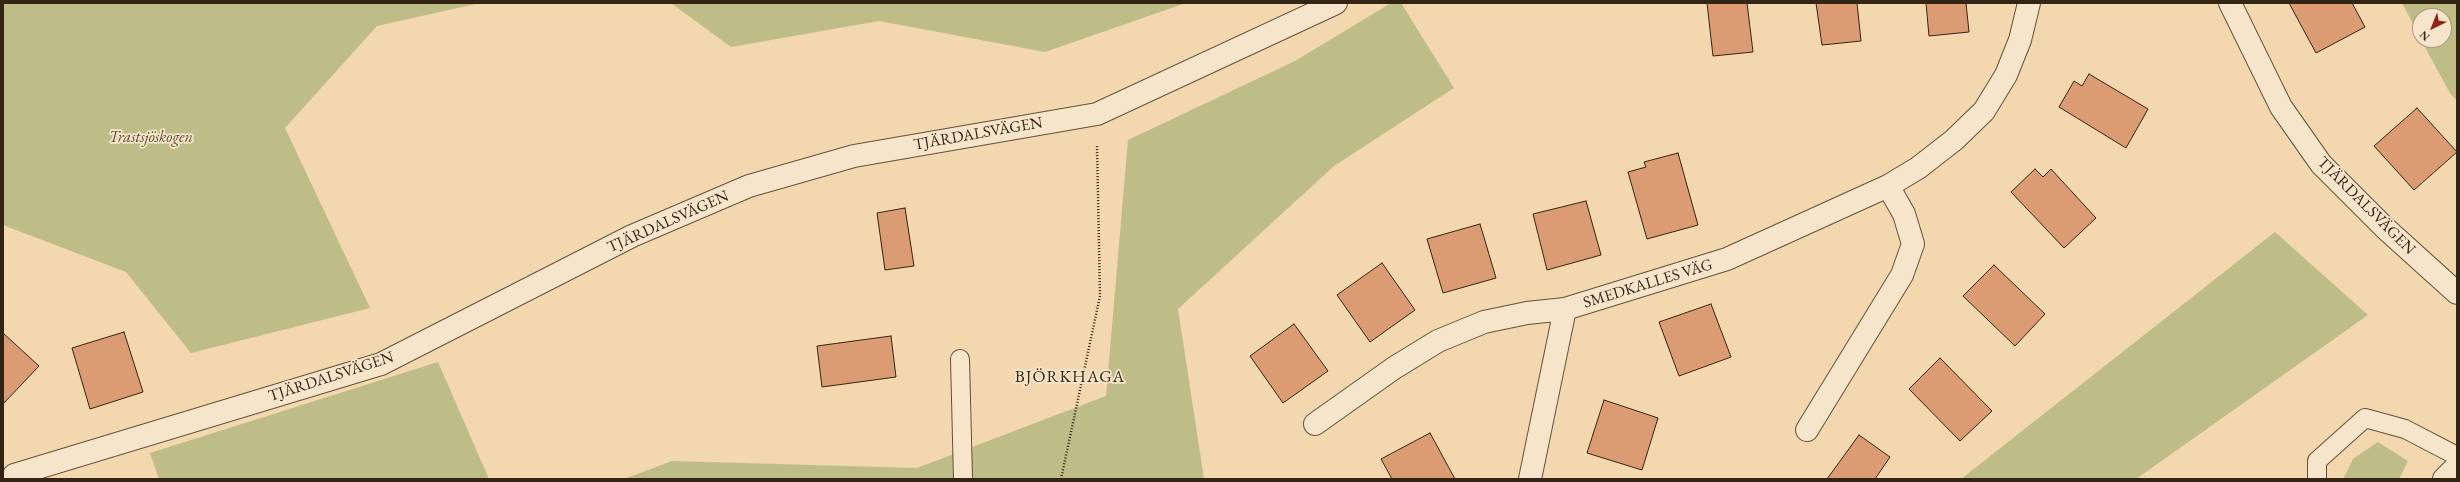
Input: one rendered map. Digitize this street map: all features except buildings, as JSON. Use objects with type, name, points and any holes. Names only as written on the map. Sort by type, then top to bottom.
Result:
[{"type":"street","name":"TJÄRDALSVÄGEN","points":[[10,474],[381,364],[632,236],[749,186],[854,156],[1097,114],[1336,3]]},
{"type":"street","name":"SMEDKALLES VÄG","points":[[1530,479],[1566,309],[1727,259],[1888,186],[1918,168],[1954,140],[1984,110],[2006,76],[2020,40],[2029,3]]},
{"type":"street","name":"TJÄRDALSVÄGEN","points":[[2230,3],[2282,106],[2321,164],[2385,228],[2457,293]]},
{"type":"street","points":[[1807,430],[1902,275],[1914,244],[1904,214],[1888,186]]},
{"type":"street","points":[[1315,424],[1394,368],[1438,341],[1484,322],[1527,313],[1566,309]]},
{"type":"street","points":[[2444,479],[2457,466]]},
{"type":"lane","points":[[960,359],[963,479]]},
{"type":"lane","points":[[2318,479],[2317,461],[2365,418],[2405,429],[2457,456]]},
{"type":"path","points":[[1061,479],[1100,296],[1097,114]]},
{"type":"green space","name":"Trastsjöskogen","points":[[3,3],[480,3],[377,26],[285,128],[370,308],[191,353],[126,272],[3,225]]},
{"type":"green space","points":[[671,3],[1186,3],[1045,52],[879,21],[731,47]]},
{"type":"green space","points":[[1391,3],[1401,3],[1454,88],[1334,166],[1178,309],[1204,479],[624,479],[672,461],[917,468],[1106,396],[1128,140],[1295,61]]},
{"type":"green space","points":[[2402,3],[2457,3],[2457,101],[2450,93],[2425,48],[2452,48],[2452,8],[2412,8],[2412,22]]},
{"type":"green space","points":[[2275,232],[2368,315],[2136,479],[1961,479]]},
{"type":"green space","points":[[438,362],[489,479],[159,479],[150,453]]},
{"type":"green space","points":[[2378,442],[2408,461],[2399,479],[2343,479],[2353,459]]},
{"type":"district","name":"BJÖRKHAGA","points":[[1070,377]]}]
